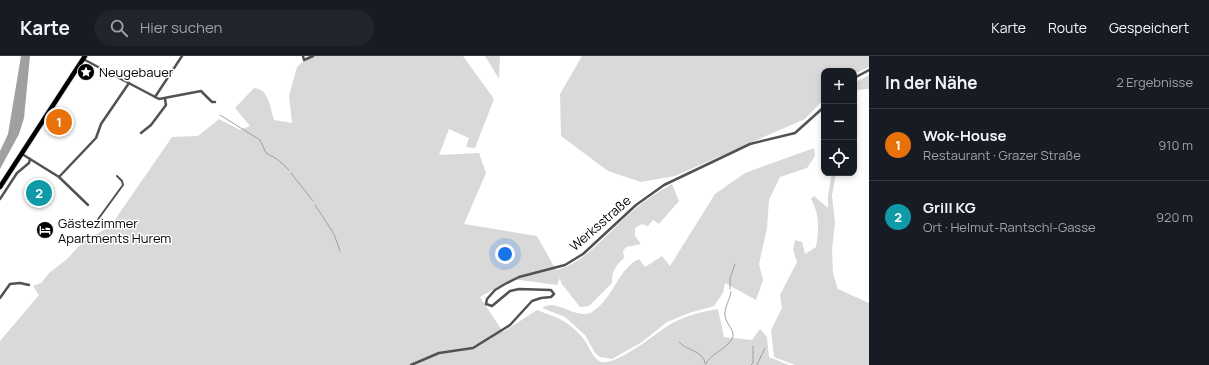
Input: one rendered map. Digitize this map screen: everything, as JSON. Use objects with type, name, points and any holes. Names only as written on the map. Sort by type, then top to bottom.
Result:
[{"type":"main road","points":[[0,187],[84,58]]},
{"type":"street","points":[[155,97],[182,56]]},
{"type":"street","points":[[303,56],[304,60],[313,56]]},
{"type":"street","points":[[84,58],[155,97],[165,99],[201,90],[212,102],[215,102]]},
{"type":"street","points":[[857,76],[869,70]]},
{"type":"street","points":[[59,177],[96,138],[101,124],[129,83]]},
{"type":"street","points":[[140,133],[155,121],[166,105],[165,99]]},
{"type":"street","name":"Werksstraße","points":[[411,365],[439,353],[473,348],[503,330],[532,301],[551,297],[554,294],[551,290],[519,289],[510,291],[492,306],[486,304],[487,299],[495,290],[519,277],[554,269],[574,260],[649,194],[664,185],[750,144],[795,132],[821,110]]},
{"type":"street","points":[[21,154],[59,177],[88,205]]},
{"type":"street","points":[[0,199],[17,173],[29,163],[30,159]]},
{"type":"street","points":[[96,222],[123,185],[122,181],[117,176]]},
{"type":"street","points":[[0,298],[10,284],[20,283],[29,285]]},
{"type":"shaded area","points":[[21,56],[30,56],[24,118],[19,134],[0,169],[0,151],[8,134]]},
{"type":"shaded area","points":[[309,56],[463,56],[494,99],[475,148],[466,147],[469,138],[449,129],[439,155],[479,153],[486,173],[464,224],[537,236],[556,270],[566,267],[585,255],[638,207],[672,184],[679,201],[659,224],[653,220],[648,226],[642,224],[635,228],[635,236],[641,244],[626,247],[623,251],[624,258],[616,266],[613,273],[612,283],[589,306],[580,307],[561,283],[560,278],[557,285],[512,279],[480,297],[503,332],[537,310],[571,326],[583,338],[598,360],[601,362],[608,362],[626,354],[669,325],[681,319],[718,309],[724,337],[752,340],[760,329],[767,337],[769,357],[789,365],[0,365],[0,341],[39,295],[33,286],[41,283],[49,273],[66,260],[85,240],[104,230],[114,221],[172,137],[198,136],[219,119],[240,130],[250,126],[235,108],[254,88],[259,89],[266,95],[274,120],[292,123],[289,96],[297,67]]},
{"type":"shaded area","points":[[485,56],[500,56],[499,79]]},
{"type":"shaded area","points":[[582,56],[869,56],[869,67],[857,73],[857,68],[821,68],[821,102],[805,119],[675,176],[641,182],[608,171],[561,136],[560,94]]},
{"type":"shaded area","points":[[869,75],[869,89],[857,90],[857,81]]},
{"type":"shaded area","points":[[814,148],[815,156],[807,168],[780,177],[769,200],[767,228],[759,264],[763,280],[756,300],[725,283],[723,293],[714,306],[689,313],[667,322],[642,342],[612,359],[600,357],[595,353],[585,335],[565,317],[542,308],[548,305],[554,305],[579,314],[592,312],[605,300],[626,270],[639,259],[645,267],[662,256],[670,266],[715,194],[745,173]]},
{"type":"shaded area","points":[[831,176],[835,176],[832,196],[835,222],[832,249],[833,274],[838,289],[869,303],[869,365],[795,365],[774,357],[771,330],[782,308],[780,295],[797,262],[793,250],[795,240],[802,242],[805,254],[816,247],[818,223],[816,211],[811,199],[814,196],[828,208],[828,196]]},
{"type":"waterway","points":[[220,115],[260,140],[266,153],[277,159],[289,170]]},
{"type":"waterway","points":[[291,173],[313,201]]},
{"type":"waterway","points":[[315,205],[334,234],[340,251]]},
{"type":"waterway","points":[[730,289],[730,278],[735,264]]},
{"type":"waterway","points":[[705,365],[712,356],[728,344],[733,337],[732,330],[725,316],[725,310],[731,292]]},
{"type":"waterway","points":[[679,342],[685,347],[698,353],[704,359],[705,363]]},
{"type":"waterway","points":[[751,365],[753,363],[753,346]]},
{"type":"waterway","points":[[757,365],[765,348]]},
{"type":"place","name":"Neugebauer","points":[[86,72]]},
{"type":"place","name":"Wok-House","points":[[59,122]]},
{"type":"place","name":"Grill KG","points":[[39,193]]},
{"type":"place","name":"Gästezimmer Apartments Hurem","points":[[45,230]]}]
